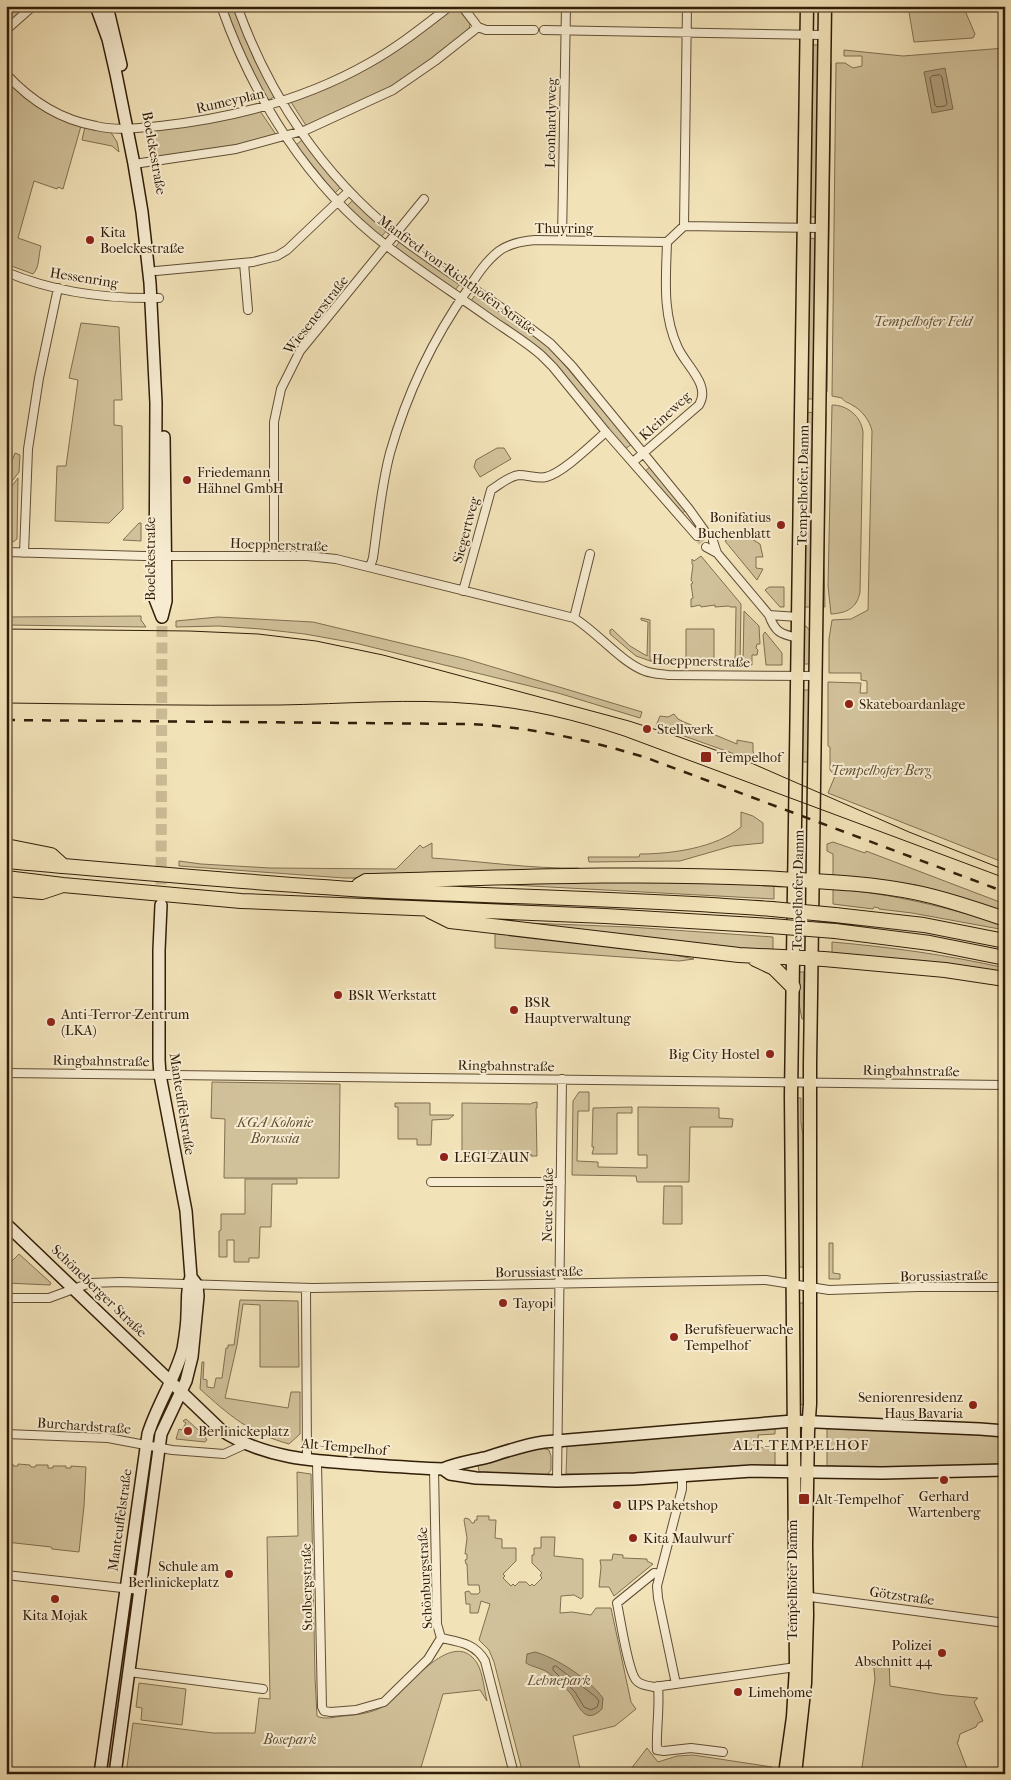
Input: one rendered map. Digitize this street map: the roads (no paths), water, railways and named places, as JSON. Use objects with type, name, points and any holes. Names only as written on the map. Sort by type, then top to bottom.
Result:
[{"type":"highway","points":[[6,846],[50,856],[64,866]]},
{"type":"highway","points":[[6,861],[209,879],[351,889],[559,897],[772,909],[924,925],[1005,941]]},
{"type":"highway","points":[[351,889],[366,881],[499,876],[639,875],[794,880],[878,886],[917,892],[1005,919]]},
{"type":"highway","points":[[6,878],[241,901],[604,916],[835,931],[930,943],[1005,958]]},
{"type":"highway","points":[[6,889],[42,892],[63,885]]},
{"type":"highway","points":[[425,909],[450,921],[745,955],[945,970],[1005,979]]},
{"type":"highway","points":[[745,955],[770,966],[793,987]]},
{"type":"main road","name":"Tempelhofer Damm","points":[[795,1774],[804,1704],[802,1596],[793,1472],[792,1082],[796,676],[807,6]]},
{"type":"main road","name":"Tempelhofer Damm","points":[[785,1774],[793,1717],[806,1545],[810,1404],[811,959],[825,6]]},
{"type":"main road","name":"Boelckestraße","points":[[103,11],[131,128],[138,163],[156,271],[155,298],[156,420],[154,556],[155,599],[162,617],[166,601],[163,375],[155,298],[142,212],[138,163]]},
{"type":"main road","points":[[801,403],[819,402]]},
{"type":"main road","points":[[798,617],[816,617]]},
{"type":"main road","name":"Manteuffelstraße","points":[[115,1774],[161,1434],[186,1381],[192,1357],[197,1313],[192,1282],[185,1205],[160,1075],[158,991],[161,905]]},
{"type":"main road","name":"Schöneberger Straße","points":[[6,1224],[182,1392]]},
{"type":"main road","name":"Manteuffelstraße","points":[[100,1774],[146,1445],[151,1422],[178,1363],[185,1338],[192,1282]]},
{"type":"main road","name":"Alt-Tempelhof","points":[[182,1392],[221,1430],[246,1444],[275,1454],[312,1461],[438,1469],[450,1474],[476,1478],[612,1481],[745,1471],[892,1473],[1005,1470]]},
{"type":"main road","name":"Alt-Tempelhof","points":[[438,1469],[488,1457],[526,1445],[557,1440],[793,1421],[1005,1431]]},
{"type":"street","points":[[6,30],[33,6]]},
{"type":"street","name":"Manfred-von-Richthofen-Straße","points":[[221,6],[247,70],[286,136],[311,171],[339,201],[386,245],[541,355],[697,536]]},
{"type":"street","name":"Manfred-von-Richthofen-Straße","points":[[237,6],[251,45],[281,102],[324,163],[350,191],[396,233],[552,344],[572,366],[704,530]]},
{"type":"street","name":"Rumeyplan","points":[[6,74],[39,103],[65,117],[96,126],[131,128],[209,120],[281,102],[328,83],[369,63],[404,41],[450,6]]},
{"type":"street","points":[[462,6],[478,27],[486,30],[534,30]]},
{"type":"street","name":"Leonhardyweg","points":[[562,240],[566,6]]},
{"type":"street","points":[[684,226],[687,6]]},
{"type":"street","points":[[138,163],[221,152],[301,132],[390,92],[435,61],[478,27]]},
{"type":"street","points":[[544,30],[824,34]]},
{"type":"street","points":[[156,271],[244,263],[277,256],[287,250],[350,191]]},
{"type":"street","name":"Wiesenerstraße","points":[[274,555],[273,429],[275,411],[281,389],[300,352],[424,199]]},
{"type":"street","points":[[667,242],[684,226],[822,228]]},
{"type":"street","name":"Thuyring","points":[[370,567],[389,461],[408,402],[427,354],[440,329],[489,260],[501,250],[524,241],[667,242]]},
{"type":"street","name":"Kleineweg","points":[[633,462],[699,405],[704,394],[702,385],[684,360],[677,346],[668,320],[666,303],[667,242]]},
{"type":"street","points":[[244,263],[248,310]]},
{"type":"street","name":"Hessenring","points":[[6,272],[58,288],[101,295],[155,298]]},
{"type":"street","points":[[24,552],[28,449],[39,378],[58,288]]},
{"type":"street","name":"Siegertweg","points":[[463,591],[491,490],[514,476],[521,475],[534,478],[548,476],[558,471],[606,432]]},
{"type":"street","points":[[688,526],[696,519]]},
{"type":"street","points":[[713,541],[717,554]]},
{"type":"street","points":[[706,547],[717,554],[769,615],[776,630],[798,638]]},
{"type":"street","name":"Hoeppnerstraße","points":[[6,552],[154,556],[274,555],[336,559],[574,618],[587,625],[630,662],[646,671],[668,675],[816,676]]},
{"type":"street","points":[[574,618],[590,554]]},
{"type":"street","points":[[769,615],[798,617]]},
{"type":"street","name":"Ringbahnstraße","points":[[6,1073],[1005,1085]]},
{"type":"street","name":"Neue Straße","points":[[557,1481],[562,1079]]},
{"type":"street","points":[[431,1182],[561,1182]]},
{"type":"street","name":"Borussiastraße","points":[[6,1298],[49,1298],[90,1283],[120,1282],[192,1282],[306,1288],[766,1280],[829,1290],[1005,1287]]},
{"type":"street","name":"Stolbergstraße","points":[[306,1288],[322,1707],[324,1711],[356,1710],[384,1702],[428,1659],[441,1638]]},
{"type":"street","name":"Burchardstraße","points":[[6,1434],[118,1439],[159,1448]]},
{"type":"street","points":[[159,1448],[224,1454],[246,1444]]},
{"type":"street","name":"Schönburgstraße","points":[[438,1469],[437,1624],[441,1638],[465,1643],[477,1649],[485,1661],[514,1774]]},
{"type":"street","points":[[676,1684],[657,1586],[682,1488],[682,1476]]},
{"type":"street","points":[[660,1574],[654,1573],[617,1603],[631,1668],[636,1680],[645,1685],[658,1686],[796,1667]]},
{"type":"street","points":[[6,1575],[140,1590]]},
{"type":"street","name":"Götzstraße","points":[[802,1596],[1005,1623]]},
{"type":"street","points":[[129,1672],[263,1689]]},
{"type":"street","points":[[658,1686],[660,1702],[656,1737],[657,1750],[691,1748],[723,1752]]},
{"type":"water","points":[[945,68],[953,109],[932,113],[924,72]]},
{"type":"water","points":[[535,1652],[562,1664],[590,1684],[603,1698],[602,1709],[591,1716],[583,1712],[571,1694],[556,1679],[545,1671],[526,1663],[527,1654]]},
{"type":"water","points":[[696,1768],[709,1774],[660,1774],[676,1769]]},
{"type":"tunnel","points":[[704,530],[713,541]]},
{"type":"tunnel","points":[[697,536],[706,547]]},
{"type":"tunnel","points":[[161,901],[162,617]]},
{"type":"tram line","points":[[6,629],[189,631],[258,634],[316,641],[383,655],[629,721],[679,737],[749,762],[909,832],[1005,870]]},
{"type":"tram line","points":[[6,703],[245,705],[427,701],[476,704],[533,712],[570,720],[624,736],[1005,878]]},
{"type":"railway","points":[[6,720],[469,724],[537,731],[582,740],[647,758],[1005,892]]},
{"type":"place","name":"Kita Boelckestraße","points":[[90,240]]},
{"type":"place","name":"Friedemann Hähnel GmbH","points":[[187,480]]},
{"type":"place","name":"Bonifatius Buchenblatt","points":[[781,525]]},
{"type":"place","name":"Skateboardanlage","points":[[849,704]]},
{"type":"place","name":"Stellwerk","points":[[647,729]]},
{"type":"place","name":"Tempelhof","points":[[706,757]]},
{"type":"place","name":"BSR Werkstatt","points":[[338,995]]},
{"type":"place","name":"BSR Hauptverwaltung","points":[[514,1010]]},
{"type":"place","name":"Anti-Terror-Zentrum (LKA)","points":[[51,1022]]},
{"type":"place","name":"Big City Hostel","points":[[770,1054]]},
{"type":"place","name":"LEGI-ZAUN","points":[[444,1157]]},
{"type":"place","name":"Tayopi","points":[[503,1303]]},
{"type":"place","name":"Berufsfeuerwache Tempelhof","points":[[674,1337]]},
{"type":"place","name":"Seniorenresidenz Haus Bavaria","points":[[973,1405]]},
{"type":"place","name":"Berlinickeplatz","points":[[188,1431]]},
{"type":"place","name":"Gerhard Wartenberg","points":[[944,1480]]},
{"type":"place","name":"Alt-Tempelhof","points":[[804,1499]]},
{"type":"place","name":"UPS Paketshop","points":[[617,1505]]},
{"type":"place","name":"Kita Maulwurf","points":[[633,1538]]},
{"type":"place","name":"Schule am Berlinickeplatz","points":[[229,1574]]},
{"type":"place","name":"Kita Mojak","points":[[55,1599]]},
{"type":"place","name":"Polizei Abschnitt 44","points":[[942,1653]]},
{"type":"place","name":"Limehome","points":[[738,1692]]},
{"type":"district","name":"ALT-TEMPELHOF","points":[[801,1445]]},
{"type":"park label","name":"Tempelhofer Feld","points":[[923,321]]},
{"type":"park label","name":"Tempelhofer Berg","points":[[881,770]]},
{"type":"park label","name":"KGA Kolonie Borussia","points":[[275,1130]]},
{"type":"park label","name":"Lehnepark","points":[[559,1680]]},
{"type":"park label","name":"Bosepark","points":[[290,1739]]}]
